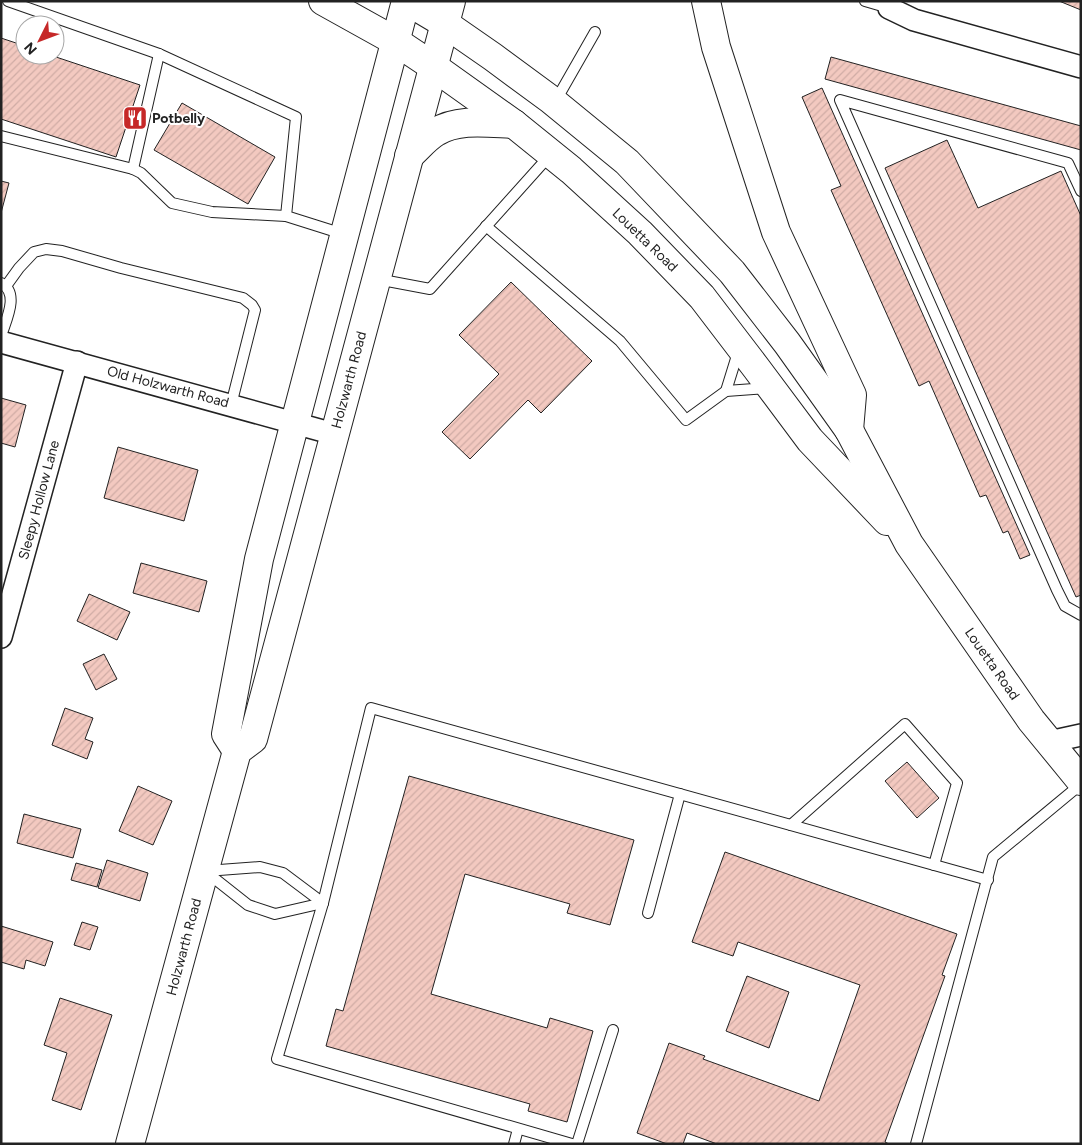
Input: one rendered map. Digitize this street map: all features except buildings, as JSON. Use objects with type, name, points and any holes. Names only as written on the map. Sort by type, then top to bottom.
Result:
[{"type":"main road","name":"Louetta Road","points":[[323,1],[395,41],[514,124],[551,154],[640,233],[702,297],[810,440],[908,544]]},
{"type":"main road","name":"Louetta Road","points":[[406,1],[447,12],[627,162],[732,272],[787,343],[849,430],[908,544],[1031,720],[1081,783]]},
{"type":"main road","points":[[237,751],[226,734],[259,559],[406,1]]},
{"type":"main road","points":[[706,1],[716,47],[776,232],[852,395],[849,430]]},
{"type":"main road","name":"Holzwarth Road","points":[[130,1144],[237,751],[254,739],[334,434],[434,67],[447,12]]},
{"type":"main road","points":[[409,156],[436,132],[450,126],[468,123],[514,124]]},
{"type":"street","points":[[889,5],[914,20],[1081,67]]},
{"type":"street","name":"Old Holzwarth Road","points":[[1,342],[334,434]]},
{"type":"street","name":"Sleepy Hollow Lane","points":[[1,637],[77,362]]},
{"type":"street","points":[[1049,742],[1081,735]]},
{"type":"lane","points":[[8,1],[159,54],[296,117],[286,216]]},
{"type":"lane","points":[[865,1],[889,5]]},
{"type":"lane","points":[[554,103],[595,32]]},
{"type":"lane","points":[[134,169],[159,54]]},
{"type":"lane","points":[[1081,191],[1068,163],[840,100],[1057,590],[1065,606],[1081,615]]},
{"type":"lane","points":[[1,136],[134,169],[141,173],[172,203],[212,212],[286,216],[344,234]]},
{"type":"lane","points":[[376,279],[430,289],[551,154]]},
{"type":"lane","points":[[486,226],[620,341],[686,420],[726,391],[772,388]]},
{"type":"lane","points":[[1,336],[10,307],[11,294],[4,284],[34,252],[46,250],[62,252],[243,298],[255,310],[231,405]]},
{"type":"lane","points":[[726,391],[740,346]]},
{"type":"lane","points":[[572,1144],[277,1059],[323,902],[371,708],[988,880]]},
{"type":"lane","points":[[791,825],[905,724],[957,784],[934,865]]},
{"type":"lane","points":[[916,1144],[994,857],[1081,783]]},
{"type":"lane","points":[[648,913],[680,794]]},
{"type":"lane","points":[[205,871],[260,867],[283,873],[323,902]]},
{"type":"lane","points":[[205,871],[248,905],[275,914],[323,902]]},
{"type":"lane","points":[[577,1144],[613,1030]]},
{"type":"lane","points":[[514,1144],[518,1129]]},
{"type":"place","name":"Potbelly","points":[[135,118]]}]
